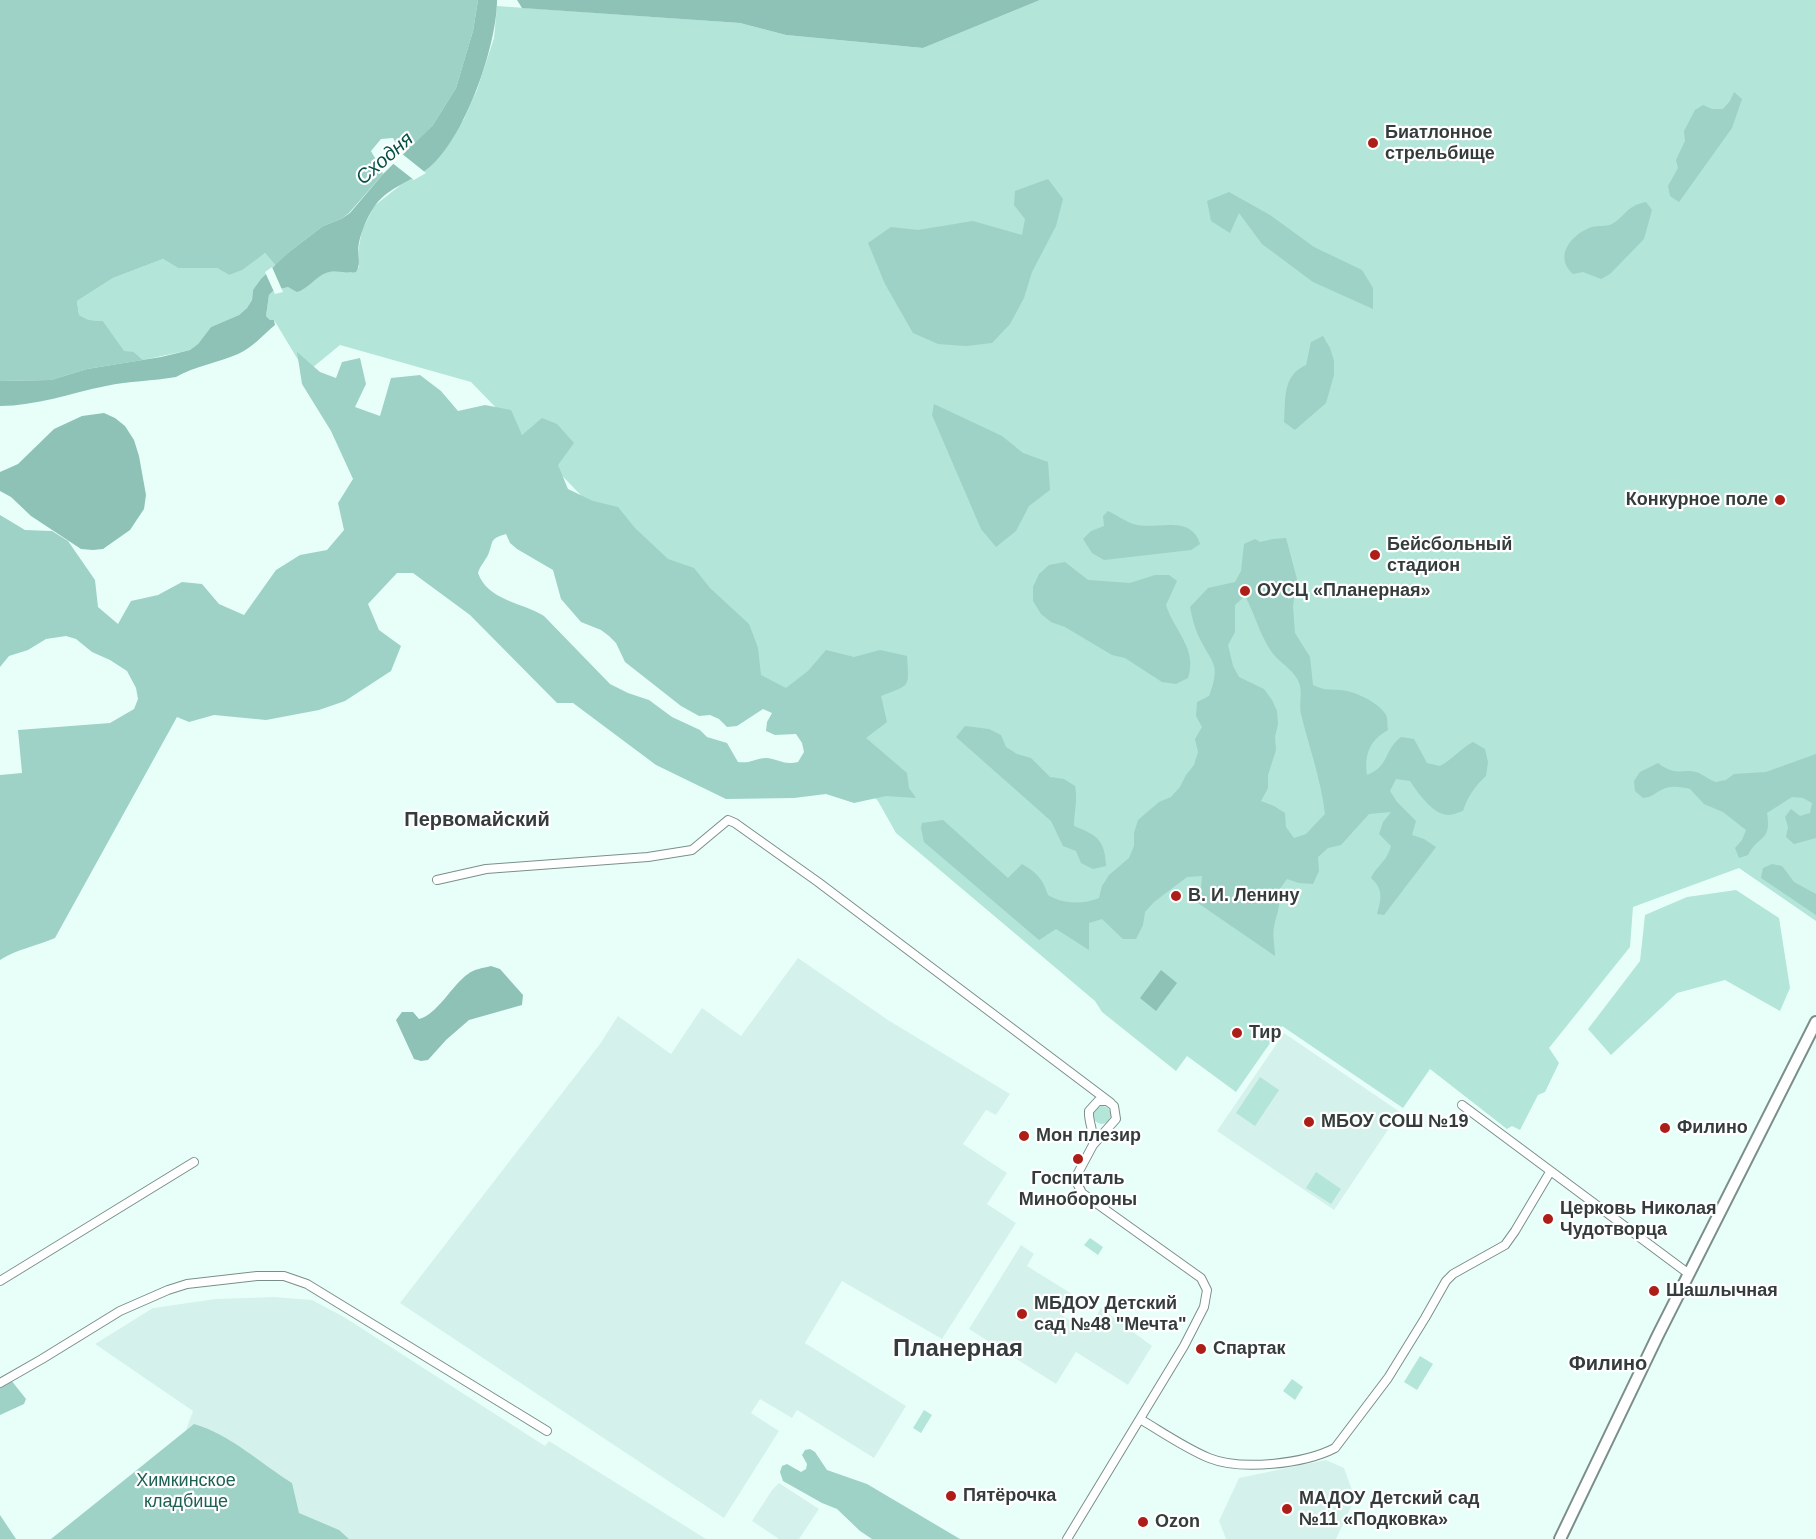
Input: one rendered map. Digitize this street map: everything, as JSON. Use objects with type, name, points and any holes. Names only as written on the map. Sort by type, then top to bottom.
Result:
[{"type":"main road","points":[[1560,1539],[1689,1274],[1816,1022]]},
{"type":"street","points":[[437,880],[486,869],[648,857],[692,850],[728,820],[818,882],[1111,1103],[1117,1115],[1111,1127],[1093,1145]]},
{"type":"street","points":[[1067,1539],[1184,1346],[1204,1307],[1207,1290],[1201,1278],[1082,1193],[1076,1181],[1095,1136],[1088,1116],[1094,1104],[1095,1096],[1092,1088]]},
{"type":"street","points":[[1094,1104],[1102,1101],[1111,1103]]},
{"type":"street","points":[[1462,1105],[1689,1274]]},
{"type":"street","points":[[1091,1124],[1098,1129],[1111,1127]]},
{"type":"street","points":[[0,1281],[195,1162]]},
{"type":"street","points":[[1140,1419],[1220,1462],[1247,1464],[1293,1461],[1335,1448],[1388,1378],[1446,1281],[1453,1274],[1504,1245],[1515,1231],[1550,1172]]},
{"type":"street","points":[[0,1383],[120,1311],[168,1290],[187,1284],[256,1275],[284,1276],[307,1284],[547,1431]]},
{"type":"shaded area","points":[[478,0],[497,0],[491,42],[476,92],[453,138],[440,157],[426,170],[385,195],[374,207],[360,239],[359,264],[356,272],[326,273],[297,292],[288,287],[273,291],[269,295],[266,316],[274,320],[275,325],[258,341],[238,354],[176,377],[115,384],[40,402],[0,406],[0,381],[51,380],[87,369],[190,350],[198,344],[211,327],[239,315],[252,300],[253,290],[261,279],[289,252],[323,226],[350,213],[383,174],[433,125],[456,88],[473,31]]},
{"type":"shaded area","points":[[517,0],[1040,0],[923,48],[786,35],[740,23],[522,8]]},
{"type":"shaded area","name":"ОУСЦ «Планерная»","points":[[1040,0],[1816,0],[1816,921],[1739,868],[1633,907],[1630,947],[1549,1048],[1559,1063],[1545,1092],[1538,1095],[1520,1130],[1512,1126],[1507,1129],[1430,1069],[1403,1108],[1282,1026],[1236,1092],[1187,1056],[1176,1071],[1102,1012],[1095,1001],[896,833],[878,801],[471,382],[340,345],[306,373],[274,320],[266,316],[269,295],[273,291],[288,287],[297,291],[322,274],[336,271],[351,273],[359,267],[358,252],[362,230],[374,206],[402,184],[427,169],[464,119],[477,90],[494,38],[497,6],[740,23],[786,35],[923,48]]},
{"type":"shaded area","points":[[265,253],[276,266],[253,290],[252,300],[247,308],[239,315],[211,327],[198,344],[190,350],[143,360],[134,352],[124,352],[103,321],[89,320],[79,315],[77,301],[113,278],[163,259],[178,268],[217,268],[229,275]]},
{"type":"shaded area","points":[[104,413],[125,426],[134,440],[146,495],[144,509],[130,530],[103,549],[81,549],[31,516],[11,497],[0,491],[0,472],[18,464],[54,429],[82,416]]},
{"type":"shaded area","points":[[1736,890],[1779,918],[1790,988],[1780,1011],[1725,980],[1677,993],[1611,1055],[1588,1029],[1640,961],[1645,915],[1687,897]]},
{"type":"shaded area","points":[[798,958],[888,1020],[1010,1094],[996,1115],[986,1110],[963,1144],[1007,1173],[987,1204],[1016,1223],[942,1339],[842,1281],[805,1343],[906,1406],[874,1458],[797,1410],[792,1418],[760,1399],[751,1413],[779,1431],[724,1518],[400,1303],[600,1044],[618,1016],[671,1054],[702,1008],[741,1036]]},
{"type":"shaded area","points":[[491,966],[500,969],[523,995],[522,1005],[469,1020],[428,1060],[414,1059],[396,1020],[402,1012],[413,1012],[419,1019],[425,1017],[468,974]]},
{"type":"shaded area","points":[[1161,970],[1177,983],[1156,1011],[1140,998]]},
{"type":"shaded area","name":"МБОУ СОШ №19","points":[[1284,1033],[1400,1112],[1334,1210],[1217,1131]]},
{"type":"shaded area","points":[[1260,1077],[1279,1090],[1255,1126],[1236,1113]]},
{"type":"shaded area","points":[[1098,1106],[1106,1106],[1111,1111],[1109,1122],[1098,1124],[1093,1119],[1093,1111]]},
{"type":"shaded area","points":[[1316,1172],[1341,1189],[1331,1204],[1306,1188]]},
{"type":"shaded area","points":[[1090,1238],[1103,1247],[1098,1255],[1084,1245]]},
{"type":"shaded area","points":[[1021,1245],[1034,1254],[1027,1266],[1072,1294],[1060,1314],[1087,1331],[1101,1308],[1152,1346],[1128,1385],[1076,1352],[1056,1384],[969,1329]]},
{"type":"shaded area","points":[[274,1297],[312,1300],[344,1317],[545,1446],[549,1441],[706,1539],[331,1539],[186,1430],[193,1411],[95,1344],[153,1308],[216,1299]]},
{"type":"shaded area","points":[[1420,1356],[1433,1364],[1417,1390],[1404,1382]]},
{"type":"shaded area","points":[[1292,1379],[1303,1387],[1295,1400],[1283,1391]]},
{"type":"shaded area","points":[[924,1410],[932,1415],[921,1433],[913,1428]]},
{"type":"shaded area","name":"МАДОУ Детский сад №11 «Подковка»","points":[[1326,1460],[1344,1468],[1355,1498],[1336,1539],[1226,1539],[1219,1521],[1239,1478]]},
{"type":"shaded area","points":[[779,1483],[819,1509],[799,1539],[779,1539],[752,1521]]},
{"type":"green space","points":[[0,0],[478,0],[473,31],[456,88],[433,125],[407,151],[398,148],[393,138],[381,139],[371,151],[383,174],[349,213],[323,226],[289,252],[276,266],[265,253],[242,270],[229,275],[217,268],[178,268],[163,259],[113,278],[77,301],[79,315],[89,320],[103,321],[124,351],[134,352],[143,360],[87,369],[51,380],[0,381]]},
{"type":"green space","points":[[1734,92],[1742,99],[1732,128],[1679,202],[1670,196],[1668,186],[1678,168],[1676,160],[1685,141],[1684,131],[1695,110],[1703,105],[1712,109],[1723,109]]},
{"type":"green space","points":[[1048,179],[1063,199],[1056,226],[1032,272],[1024,298],[1010,324],[992,343],[966,346],[938,344],[913,333],[885,284],[868,243],[891,227],[918,230],[973,221],[1022,235],[1025,219],[1014,205],[1015,191]]},
{"type":"green space","points":[[1229,192],[1270,215],[1314,247],[1362,270],[1373,288],[1373,309],[1313,282],[1262,244],[1239,213],[1230,233],[1211,221],[1207,201]]},
{"type":"green space","points":[[1646,202],[1652,210],[1644,239],[1610,274],[1601,279],[1583,272],[1573,274],[1567,267],[1565,254],[1576,236],[1589,228],[1612,224],[1630,209]]},
{"type":"green space","points":[[1323,336],[1334,361],[1334,375],[1326,403],[1295,430],[1284,422],[1289,382],[1298,370],[1306,365],[1311,342]]},
{"type":"green space","points":[[297,352],[320,372],[336,378],[342,362],[360,358],[366,384],[355,407],[380,416],[391,378],[420,375],[441,391],[458,411],[485,405],[511,410],[522,435],[542,418],[557,424],[574,443],[558,465],[568,489],[593,501],[618,507],[635,528],[668,559],[694,568],[710,588],[749,624],[758,648],[761,675],[786,688],[808,671],[826,650],[854,657],[880,650],[907,656],[908,680],[906,684],[881,696],[887,722],[866,738],[907,773],[909,788],[916,798],[886,796],[854,803],[826,794],[794,798],[726,799],[656,765],[573,703],[557,703],[470,615],[413,573],[397,573],[368,604],[379,630],[401,646],[391,671],[345,701],[319,710],[266,720],[214,715],[189,722],[177,717],[55,938],[0,960],[0,775],[22,773],[18,730],[110,723],[134,709],[138,699],[136,688],[127,671],[92,652],[76,639],[66,636],[46,639],[28,650],[9,656],[0,667],[0,515],[25,530],[52,531],[68,541],[95,580],[98,607],[118,624],[131,601],[158,595],[182,582],[202,584],[219,604],[244,615],[276,570],[300,555],[327,550],[344,530],[338,503],[353,479],[331,431],[302,384]],"holes":[[[506,534],[510,543],[553,570],[561,599],[581,622],[609,636],[616,643],[625,662],[681,706],[699,716],[710,715],[719,719],[727,727],[737,726],[763,709],[772,713],[767,722],[766,731],[775,735],[796,734],[802,743],[804,752],[798,762],[786,763],[764,758],[738,762],[727,743],[707,737],[700,730],[672,717],[649,700],[610,684],[544,616],[497,595],[483,582],[478,573],[492,542]]]},
{"type":"green space","points":[[934,404],[1002,436],[1023,453],[1048,462],[1050,490],[1029,506],[1016,531],[996,547],[981,529],[932,415]]},
{"type":"green space","points":[[1108,511],[1133,524],[1142,526],[1181,526],[1189,529],[1200,544],[1191,550],[1104,560],[1092,553],[1083,539],[1091,531],[1104,526],[1103,516]]},
{"type":"green space","points":[[1286,538],[1297,579],[1293,606],[1295,633],[1310,657],[1313,685],[1359,695],[1378,706],[1386,715],[1388,730],[1377,738],[1370,748],[1366,761],[1367,775],[1383,763],[1395,742],[1401,737],[1414,739],[1427,763],[1440,766],[1473,742],[1485,749],[1488,762],[1486,776],[1472,792],[1463,811],[1449,815],[1432,807],[1410,781],[1396,779],[1390,791],[1397,802],[1416,821],[1412,835],[1436,847],[1384,915],[1377,914],[1380,891],[1371,878],[1387,856],[1391,846],[1379,834],[1383,822],[1391,812],[1369,814],[1341,845],[1328,848],[1318,857],[1319,871],[1313,884],[1287,879],[1279,890],[1279,905],[1273,930],[1275,956],[1195,901],[1201,889],[1202,876],[1187,877],[1154,902],[1145,912],[1143,925],[1136,939],[1123,939],[1102,919],[1089,923],[1089,950],[1056,929],[1039,940],[924,842],[922,823],[943,820],[1008,878],[1022,864],[1038,876],[1048,895],[1054,898],[1066,902],[1079,902],[1099,898],[1102,886],[1109,875],[1129,858],[1134,846],[1134,833],[1138,820],[1159,802],[1171,797],[1194,765],[1198,752],[1195,739],[1202,727],[1196,716],[1197,702],[1209,696],[1215,670],[1197,632],[1190,607],[1208,588],[1235,582],[1241,571],[1244,544],[1255,539],[1260,542]],"holes":[[[1245,596],[1271,651],[1292,671],[1298,681],[1301,689],[1301,714],[1321,788],[1325,814],[1306,834],[1294,838],[1286,827],[1285,813],[1261,801],[1268,788],[1268,775],[1276,750],[1277,711],[1264,689],[1239,677],[1233,666],[1228,645],[1235,632],[1235,605]]]},
{"type":"green space","points":[[1065,562],[1088,580],[1130,583],[1155,575],[1169,575],[1177,581],[1166,605],[1188,649],[1190,668],[1188,678],[1176,684],[1162,682],[1125,658],[1112,655],[1065,627],[1051,622],[1041,614],[1033,601],[1033,587],[1039,574],[1049,565]]},
{"type":"green space","points":[[965,726],[989,729],[1001,735],[1006,747],[1017,754],[1031,758],[1050,777],[1064,779],[1075,786],[1074,826],[1089,832],[1102,844],[1106,866],[1093,869],[1081,863],[1076,851],[1063,846],[1051,821],[956,737]]},
{"type":"green space","points":[[1816,754],[1816,838],[1794,844],[1786,837],[1788,827],[1785,817],[1791,809],[1800,816],[1810,813],[1812,803],[1803,798],[1792,797],[1767,813],[1766,834],[1748,855],[1739,858],[1735,848],[1742,840],[1746,830],[1723,812],[1704,804],[1690,789],[1668,787],[1643,798],[1635,791],[1634,781],[1640,772],[1658,763],[1670,770],[1693,771],[1716,782],[1726,780],[1734,774],[1766,772]]},
{"type":"green space","points":[[1772,864],[1782,866],[1794,882],[1816,894],[1816,915],[1761,878],[1763,868]]},
{"type":"green space","points":[[11,1380],[26,1399],[24,1404],[0,1415],[0,1387]]},
{"type":"green space","name":"Химкинское кладбище","points":[[194,1424],[233,1442],[292,1483],[299,1513],[339,1530],[349,1539],[51,1539]]},
{"type":"green space","points":[[810,1449],[815,1452],[827,1470],[867,1484],[960,1539],[872,1539],[837,1509],[783,1481],[780,1472],[782,1466],[787,1464],[801,1472],[806,1469],[807,1464],[802,1455],[805,1450]]},
{"type":"green space","points":[[0,1515],[16,1539],[0,1539]]},
{"type":"pier","points":[[401,153],[426,173],[414,180],[391,162]]},
{"type":"pier","points":[[272,267],[283,292],[275,294],[265,272]]},
{"type":"place","name":"Биатлонное стрельбище","points":[[1373,143]]},
{"type":"place","name":"Конкурное поле","points":[[1780,500]]},
{"type":"place","name":"Бейсбольный стадион","points":[[1375,555]]},
{"type":"place","name":"ОУСЦ «Планерная»","points":[[1245,591]]},
{"type":"place","name":"В. И. Ленину","points":[[1176,896]]},
{"type":"place","name":"Тир","points":[[1237,1033]]},
{"type":"place","name":"МБОУ СОШ №19","points":[[1309,1122]]},
{"type":"place","name":"Филино","points":[[1665,1128]]},
{"type":"place","name":"Мон плезир","points":[[1024,1136]]},
{"type":"place","name":"Госпиталь Минобороны","points":[[1078,1159]]},
{"type":"place","name":"Церковь Николая Чудотворца","points":[[1548,1219]]},
{"type":"place","name":"Шашлычная","points":[[1654,1291]]},
{"type":"place","name":"МБДОУ Детский сад №48 \"Мечта\"","points":[[1022,1314]]},
{"type":"place","name":"Спартак","points":[[1201,1349]]},
{"type":"place","name":"Пятёрочка","points":[[951,1496]]},
{"type":"place","name":"МАДОУ Детский сад №11 «Подковка»","points":[[1287,1509]]},
{"type":"place","name":"Ozon","points":[[1143,1522]]},
{"type":"district","name":"Первомайский","points":[[477,820]]},
{"type":"district","name":"Планерная","points":[[958,1349]]},
{"type":"district","name":"Филино","points":[[1608,1364]]},
{"type":"water label","name":"Сходня","points":[[385,159]]}]
